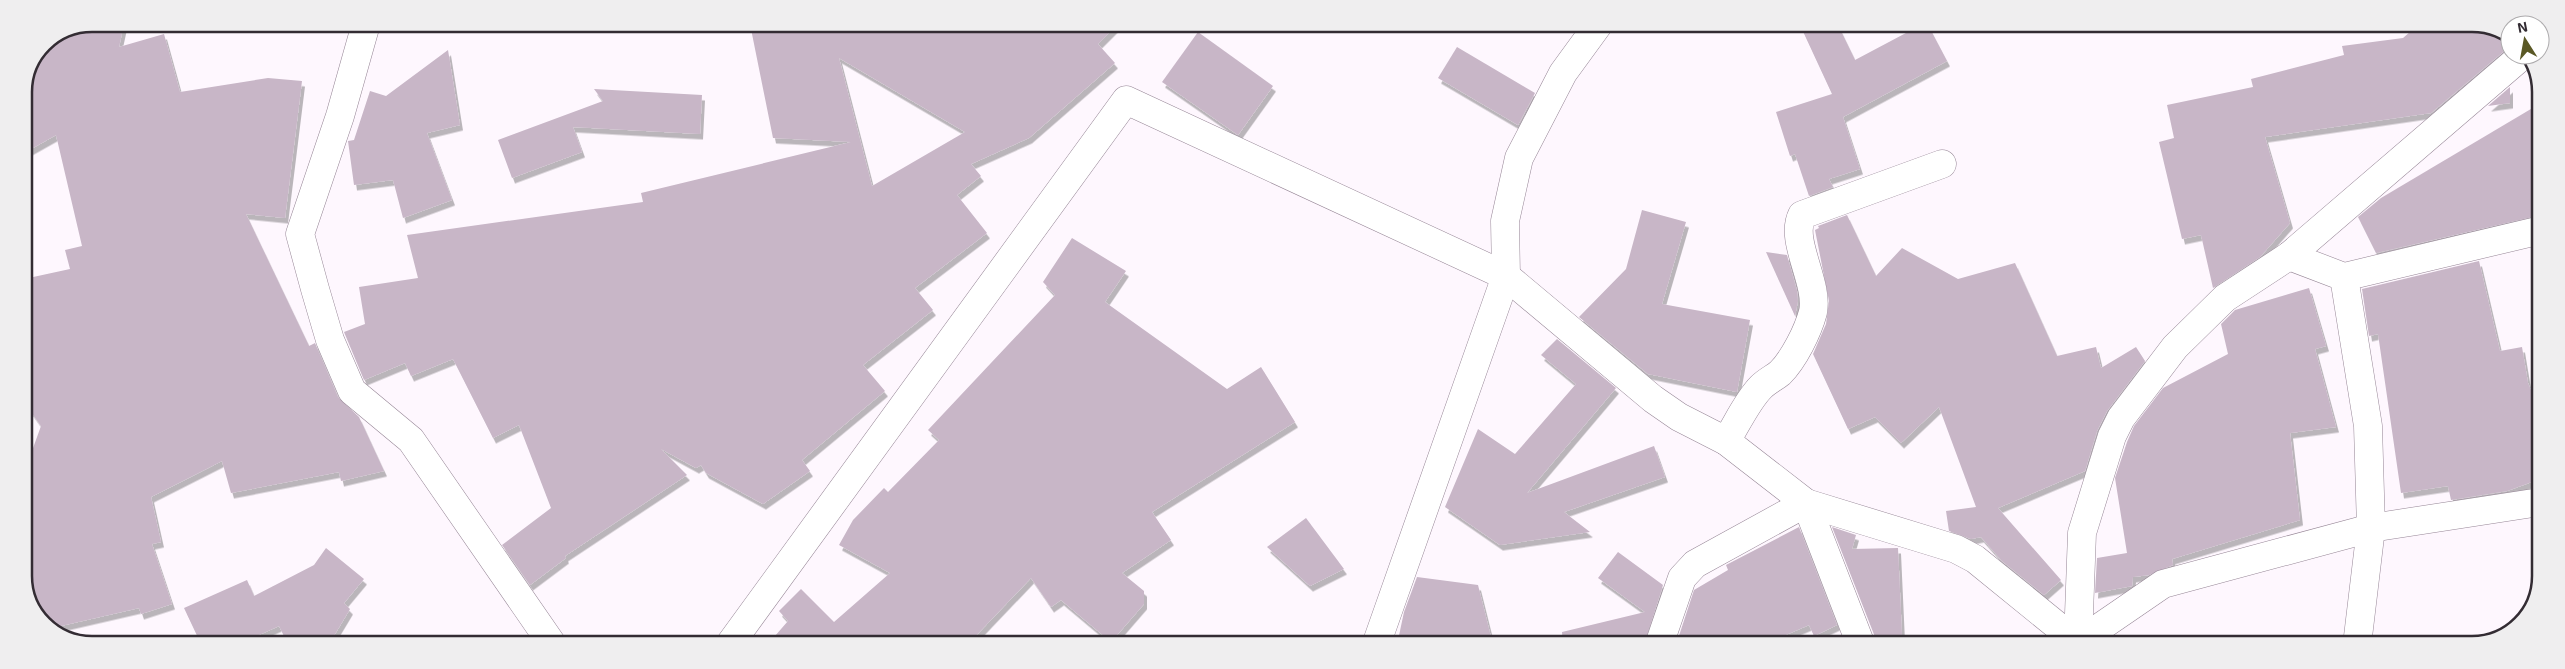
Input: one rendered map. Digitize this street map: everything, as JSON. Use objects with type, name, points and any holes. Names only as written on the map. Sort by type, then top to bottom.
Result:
[{"type":"street","points":[[364,32],[340,116],[300,234],[330,340],[352,390],[411,440],[546,636]]},
{"type":"street","points":[[1379,636],[1506,276],[1505,221],[1519,158],[1563,73],[1593,32]]},
{"type":"street","points":[[2078,636],[2082,532],[2112,436],[2121,418],[2175,347],[2225,298],[2289,256],[2510,65]]},
{"type":"street","points":[[736,636],[1126,100],[1506,276],[1653,399],[1679,418],[1726,442],[1806,503],[1956,550],[1975,559],[2068,636]]},
{"type":"street","points":[[1726,442],[1761,387],[1780,372],[1789,360],[1804,334],[1813,312],[1813,292],[1799,232],[1799,222],[1802,215],[1942,164]]},
{"type":"street","points":[[2289,256],[2344,277],[2532,232]]},
{"type":"street","points":[[2344,277],[2368,426],[2371,528],[2358,636]]},
{"type":"street","points":[[1662,636],[1682,578],[1696,564],[1806,503]]},
{"type":"street","points":[[1806,503],[1858,636]]},
{"type":"street","points":[[2089,636],[2163,584],[2371,528],[2532,503]]},
{"type":"building","points":[[122,32],[119,47],[164,34],[180,92],[268,78],[302,81],[285,218],[246,214],[309,346],[315,343],[338,397],[359,417],[384,471],[341,481],[339,472],[231,493],[222,461],[151,497],[161,542],[152,544],[172,604],[141,614],[139,608],[60,626],[47,616],[41,606],[37,599],[33,580],[33,449],[41,426],[33,414],[32,277],[70,269],[65,250],[82,246],[56,135],[32,148],[32,93],[34,81],[37,70],[50,50],[70,37],[81,34]]},
{"type":"building","points":[[752,32],[1110,32],[1098,44],[1115,63],[1029,138],[971,164],[981,176],[957,195],[987,233],[915,288],[933,310],[863,365],[885,391],[802,460],[810,471],[763,504],[706,473],[701,465],[696,468],[661,449],[687,475],[565,556],[566,558],[530,585],[502,545],[551,508],[519,425],[493,438],[453,359],[411,376],[405,363],[364,380],[344,332],[365,324],[359,287],[418,278],[407,235],[643,202],[641,193],[851,142],[773,138]],"holes":[[[839,58],[965,132],[872,186]]]},
{"type":"building","points":[[1198,32],[1273,86],[1238,135],[1162,82]]},
{"type":"building","points":[[1803,32],[1841,32],[1855,60],[1908,32],[1932,32],[1947,61],[1843,117],[1860,169],[1829,179],[1833,187],[1809,196],[1795,154],[1790,156],[1776,112],[1832,94]]},
{"type":"building","points":[[2410,32],[2472,32],[2500,40],[2500,54],[2431,113],[2265,137],[2290,223],[2260,257],[2213,288],[2201,235],[2182,239],[2159,142],[2174,138],[2167,105],[2253,87],[2251,79],[2344,55],[2342,46],[2403,38]]},
{"type":"building","points":[[1457,47],[1535,93],[1518,125],[1438,78]]},
{"type":"building","points":[[448,50],[460,125],[427,133],[452,200],[403,218],[393,180],[354,185],[348,141],[354,140],[370,91],[386,96]]},
{"type":"building","points":[[2510,87],[2510,103],[2488,106]]},
{"type":"building","points":[[594,89],[702,95],[700,134],[573,127],[582,152],[512,178],[498,140],[603,101]]},
{"type":"building","points":[[2532,108],[2532,217],[2376,253],[2358,217],[2381,198]]},
{"type":"building","points":[[1642,210],[1686,222],[1662,304],[1750,320],[1737,392],[1648,374],[1579,317],[1626,269]]},
{"type":"building","points":[[1847,215],[1876,276],[1902,248],[1958,279],[2015,263],[2057,356],[2096,347],[2101,368],[2136,347],[2145,361],[2107,411],[2097,431],[2085,471],[1998,508],[2061,580],[2044,595],[2002,561],[1981,537],[1971,539],[1949,531],[1946,511],[1976,507],[1939,407],[1901,443],[1875,417],[1848,429],[1813,354],[1826,324],[1829,301],[1815,230],[1819,228],[1818,226]]},
{"type":"building","points":[[1072,238],[1126,271],[1105,302],[1227,389],[1261,367],[1295,422],[1152,512],[1171,540],[1122,573],[1144,591],[1144,604],[1116,636],[1104,636],[1061,600],[1051,607],[1031,578],[976,636],[775,636],[788,621],[779,611],[801,589],[834,622],[890,573],[839,545],[853,520],[884,488],[888,492],[939,440],[928,430],[1055,295],[1043,282]]},
{"type":"building","points":[[1766,252],[1787,255],[1797,291],[1798,301],[1795,316]]},
{"type":"building","points":[[2479,261],[2500,351],[2522,347],[2528,383],[2532,393],[2532,482],[2507,491],[2451,500],[2448,486],[2401,493],[2378,334],[2369,336],[2362,289]]},
{"type":"building","points":[[2309,288],[2326,346],[2315,349],[2336,427],[2290,433],[2300,520],[2172,559],[2173,565],[2149,575],[2133,577],[2132,586],[2095,593],[2097,558],[2127,553],[2115,478],[2134,426],[2163,388],[2228,354],[2221,324],[2235,310]]},
{"type":"building","points":[[1557,339],[1616,388],[1527,493],[1654,446],[1665,477],[1564,512],[1590,532],[1500,545],[1445,507],[1478,429],[1515,454],[1576,384],[1541,355]]},
{"type":"building","points":[[1306,518],[1344,569],[1310,586],[1267,547]]},
{"type":"building","points":[[1799,527],[1837,625],[1814,636],[1809,625],[1783,636],[1679,636],[1694,590],[1728,570],[1726,565]]},
{"type":"building","points":[[1832,527],[1856,535],[1852,549],[1898,548],[1902,636],[1875,636]]},
{"type":"building","points":[[326,548],[364,579],[344,603],[350,609],[334,636],[284,636],[279,626],[257,636],[197,636],[184,608],[247,580],[254,596],[314,565]]},
{"type":"building","points":[[1618,552],[1663,585],[1647,636],[1562,636],[1562,632],[1645,612],[1598,578]]},
{"type":"building","points":[[1417,577],[1478,585],[1491,636],[1399,636],[1404,612]]}]
